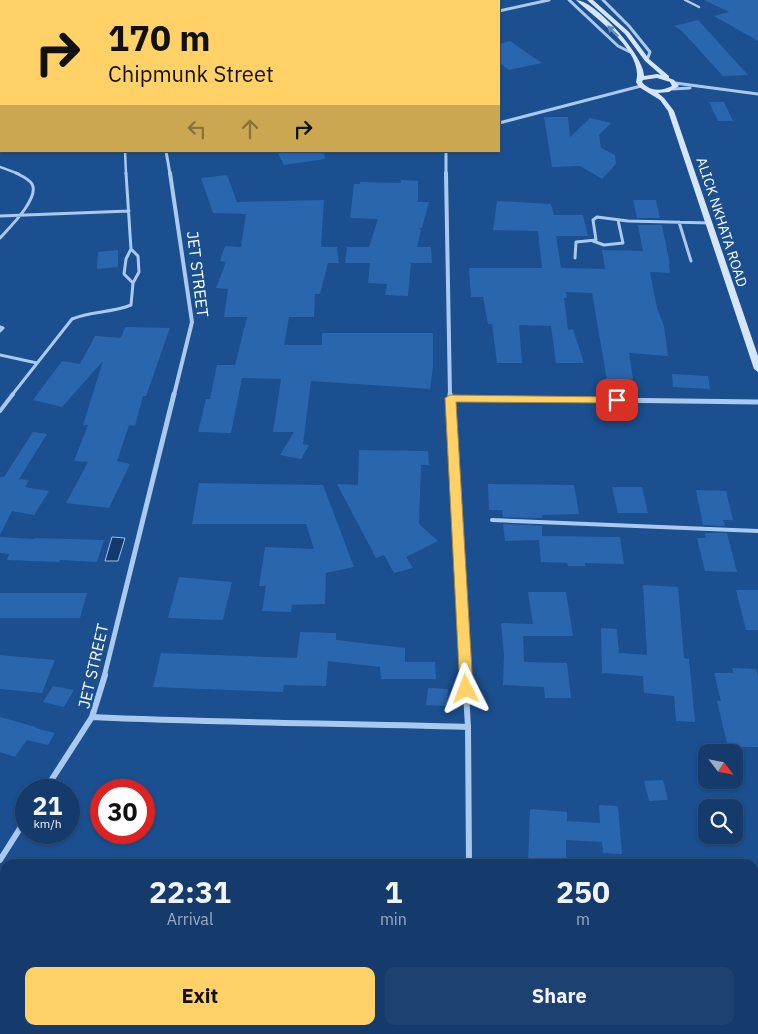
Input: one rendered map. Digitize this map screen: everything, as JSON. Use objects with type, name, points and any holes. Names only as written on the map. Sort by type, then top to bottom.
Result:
[{"type":"main road","points":[[579,0],[617,35],[638,60],[642,78],[639,82],[641,86],[649,90],[672,85]]},
{"type":"main road","points":[[590,0],[626,33],[647,60],[672,85]]},
{"type":"main road","points":[[642,78],[654,76],[672,85]]},
{"type":"main road","name":"ALICK NKHATA ROAD","points":[[671,111],[672,85]]},
{"type":"main road","name":"ALICK NKHATA ROAD","points":[[649,90],[662,99],[671,111],[758,368]]},
{"type":"street","points":[[500,11],[549,0]]},
{"type":"street","points":[[569,0],[618,46],[632,53]]},
{"type":"street","points":[[604,0],[650,52],[647,60]]},
{"type":"street","points":[[672,85],[698,87]]},
{"type":"street","points":[[672,85],[758,94]]},
{"type":"street","points":[[500,123],[641,86]]},
{"type":"street","name":"JET STREET","points":[[166,152],[177,213],[192,322],[101,690],[92,717],[176,721],[315,722],[468,727]]},
{"type":"street","points":[[446,152],[450,398],[468,727],[469,859]]},
{"type":"street","points":[[450,398],[758,402]]},
{"type":"street","points":[[52,779],[92,717]]},
{"type":"street","points":[[1,859],[15,836]]},
{"type":"lane","points":[[685,0],[698,7]]},
{"type":"lane","points":[[125,152],[131,249],[126,259],[124,274],[133,283]]},
{"type":"lane","points":[[0,167],[29,179],[34,185],[35,192],[21,215],[0,238]]},
{"type":"lane","points":[[0,216],[129,211]]},
{"type":"lane","points":[[593,241],[596,238],[594,218],[710,223]]},
{"type":"lane","points":[[575,258],[576,242],[593,241],[604,245],[622,244],[618,220]]},
{"type":"lane","points":[[679,222],[691,260]]},
{"type":"lane","points":[[0,411],[72,319],[79,315],[119,311],[131,305],[133,283],[139,272],[138,256],[131,249]]},
{"type":"lane","points":[[0,327],[3,328],[0,331]]},
{"type":"lane","points":[[0,355],[37,363]]},
{"type":"lane","points":[[492,520],[758,531]]},
{"type":"water","points":[[112,537],[125,538],[118,561],[105,561]]},
{"type":"building","points":[[704,0],[758,0],[758,41],[714,16],[729,12]]},
{"type":"building","points":[[698,20],[748,75],[723,76],[681,30],[674,26]]},
{"type":"building","points":[[510,41],[542,63],[509,70],[500,64],[500,44]]},
{"type":"building","points":[[709,102],[724,102],[733,121],[718,121]]},
{"type":"building","points":[[544,117],[568,117],[570,137],[590,118],[611,123],[599,135],[601,148],[615,155],[616,164],[602,179],[580,166],[552,167]]},
{"type":"building","points":[[278,152],[324,152],[325,159],[284,165]]},
{"type":"building","points":[[227,175],[237,202],[324,200],[321,247],[337,247],[339,263],[328,263],[320,294],[315,294],[314,317],[289,317],[284,345],[322,345],[322,333],[433,333],[433,367],[430,389],[311,381],[303,444],[309,445],[301,459],[280,455],[294,432],[273,432],[281,379],[242,378],[231,433],[198,432],[206,399],[210,399],[217,365],[235,365],[247,317],[224,317],[228,289],[216,288],[226,262],[220,261],[225,246],[241,247],[246,214],[213,213],[201,178]]},
{"type":"building","points":[[401,180],[418,181],[418,202],[429,202],[422,228],[419,228],[421,230],[417,247],[431,247],[432,263],[411,263],[408,296],[385,295],[387,284],[368,283],[370,263],[345,263],[347,247],[369,247],[378,219],[350,218],[354,184],[360,184],[360,182],[401,183]]},
{"type":"building","points":[[633,200],[656,200],[660,218],[637,218]]},
{"type":"building","points":[[497,201],[551,204],[554,215],[583,215],[588,236],[556,236],[561,268],[605,269],[602,250],[643,251],[638,225],[662,225],[670,273],[650,272],[657,308],[664,326],[668,356],[629,353],[633,379],[626,379],[627,386],[608,386],[592,293],[566,292],[567,298],[564,298],[568,330],[573,329],[584,363],[556,363],[551,326],[519,325],[522,363],[497,363],[492,324],[488,324],[483,297],[471,297],[469,268],[542,268],[538,231],[493,230]]},
{"type":"building","points":[[118,250],[118,267],[97,269],[98,252]]},
{"type":"building","points":[[125,327],[170,328],[146,396],[143,396],[135,426],[129,425],[117,461],[130,464],[109,508],[66,503],[88,462],[74,461],[88,425],[83,425],[103,361],[62,407],[33,400],[62,361],[80,364],[95,336],[121,338]]},
{"type":"building","points":[[672,374],[708,376],[710,389],[673,387]]},
{"type":"building","points":[[33,432],[47,434],[19,479],[29,480],[25,487],[49,491],[34,515],[12,511],[0,535],[0,477],[4,477]]},
{"type":"building","points":[[359,450],[428,451],[429,465],[421,465],[419,524],[438,541],[406,557],[413,568],[394,573],[384,555],[376,558],[337,484],[358,485]]},
{"type":"building","points":[[199,483],[323,485],[354,567],[326,573],[325,604],[292,605],[291,612],[262,611],[266,586],[259,586],[265,547],[314,549],[306,524],[192,524]]},
{"type":"building","points":[[488,484],[574,485],[579,514],[542,515],[542,518],[503,517],[502,510],[489,510]]},
{"type":"building","points":[[612,487],[642,487],[648,513],[618,513]]},
{"type":"building","points":[[696,490],[726,491],[733,520],[723,520],[725,526],[703,525]]},
{"type":"building","points":[[503,524],[542,526],[542,536],[620,537],[624,564],[585,563],[585,566],[568,566],[567,563],[541,562],[539,540],[505,541]]},
{"type":"building","points":[[705,533],[727,533],[737,572],[705,571],[697,538],[706,538]]},
{"type":"building","points":[[0,537],[104,540],[97,562],[60,560],[59,562],[7,560],[9,554],[0,553]]},
{"type":"building","points":[[179,577],[232,582],[223,620],[168,618]]},
{"type":"building","points":[[643,585],[678,587],[684,658],[689,659],[695,722],[676,721],[674,696],[644,693],[643,676],[602,673],[601,628],[617,629],[619,653],[647,655]]},
{"type":"building","points":[[736,590],[758,590],[758,630],[746,630]]},
{"type":"building","points":[[528,592],[566,592],[573,636],[523,636],[524,662],[567,663],[571,698],[545,698],[544,687],[503,685],[504,655],[501,623],[533,624]]},
{"type":"building","points":[[0,593],[87,593],[80,618],[0,618]]},
{"type":"building","points":[[300,632],[336,633],[336,640],[405,648],[405,662],[435,662],[436,679],[381,679],[380,667],[328,661],[326,686],[284,685],[283,692],[153,687],[161,653],[297,658]]},
{"type":"building","points":[[0,655],[55,660],[42,693],[0,689]]},
{"type":"building","points":[[732,668],[756,669],[758,675],[758,747],[743,747],[743,744],[727,744],[717,701],[721,701],[714,673],[733,673]]},
{"type":"building","points":[[53,686],[74,690],[64,707],[43,702]]},
{"type":"building","points":[[428,688],[448,689],[447,706],[426,705]]},
{"type":"building","points":[[0,717],[55,733],[48,745],[27,740],[15,757],[0,752]]},
{"type":"building","points":[[663,780],[668,800],[649,801],[644,781]]},
{"type":"building","points":[[599,805],[618,806],[622,854],[603,853],[602,842],[566,840],[566,859],[528,859],[530,809],[567,812],[567,821],[600,823]]},
{"type":"route","points":[[466,689],[450,398],[617,400]]}]
